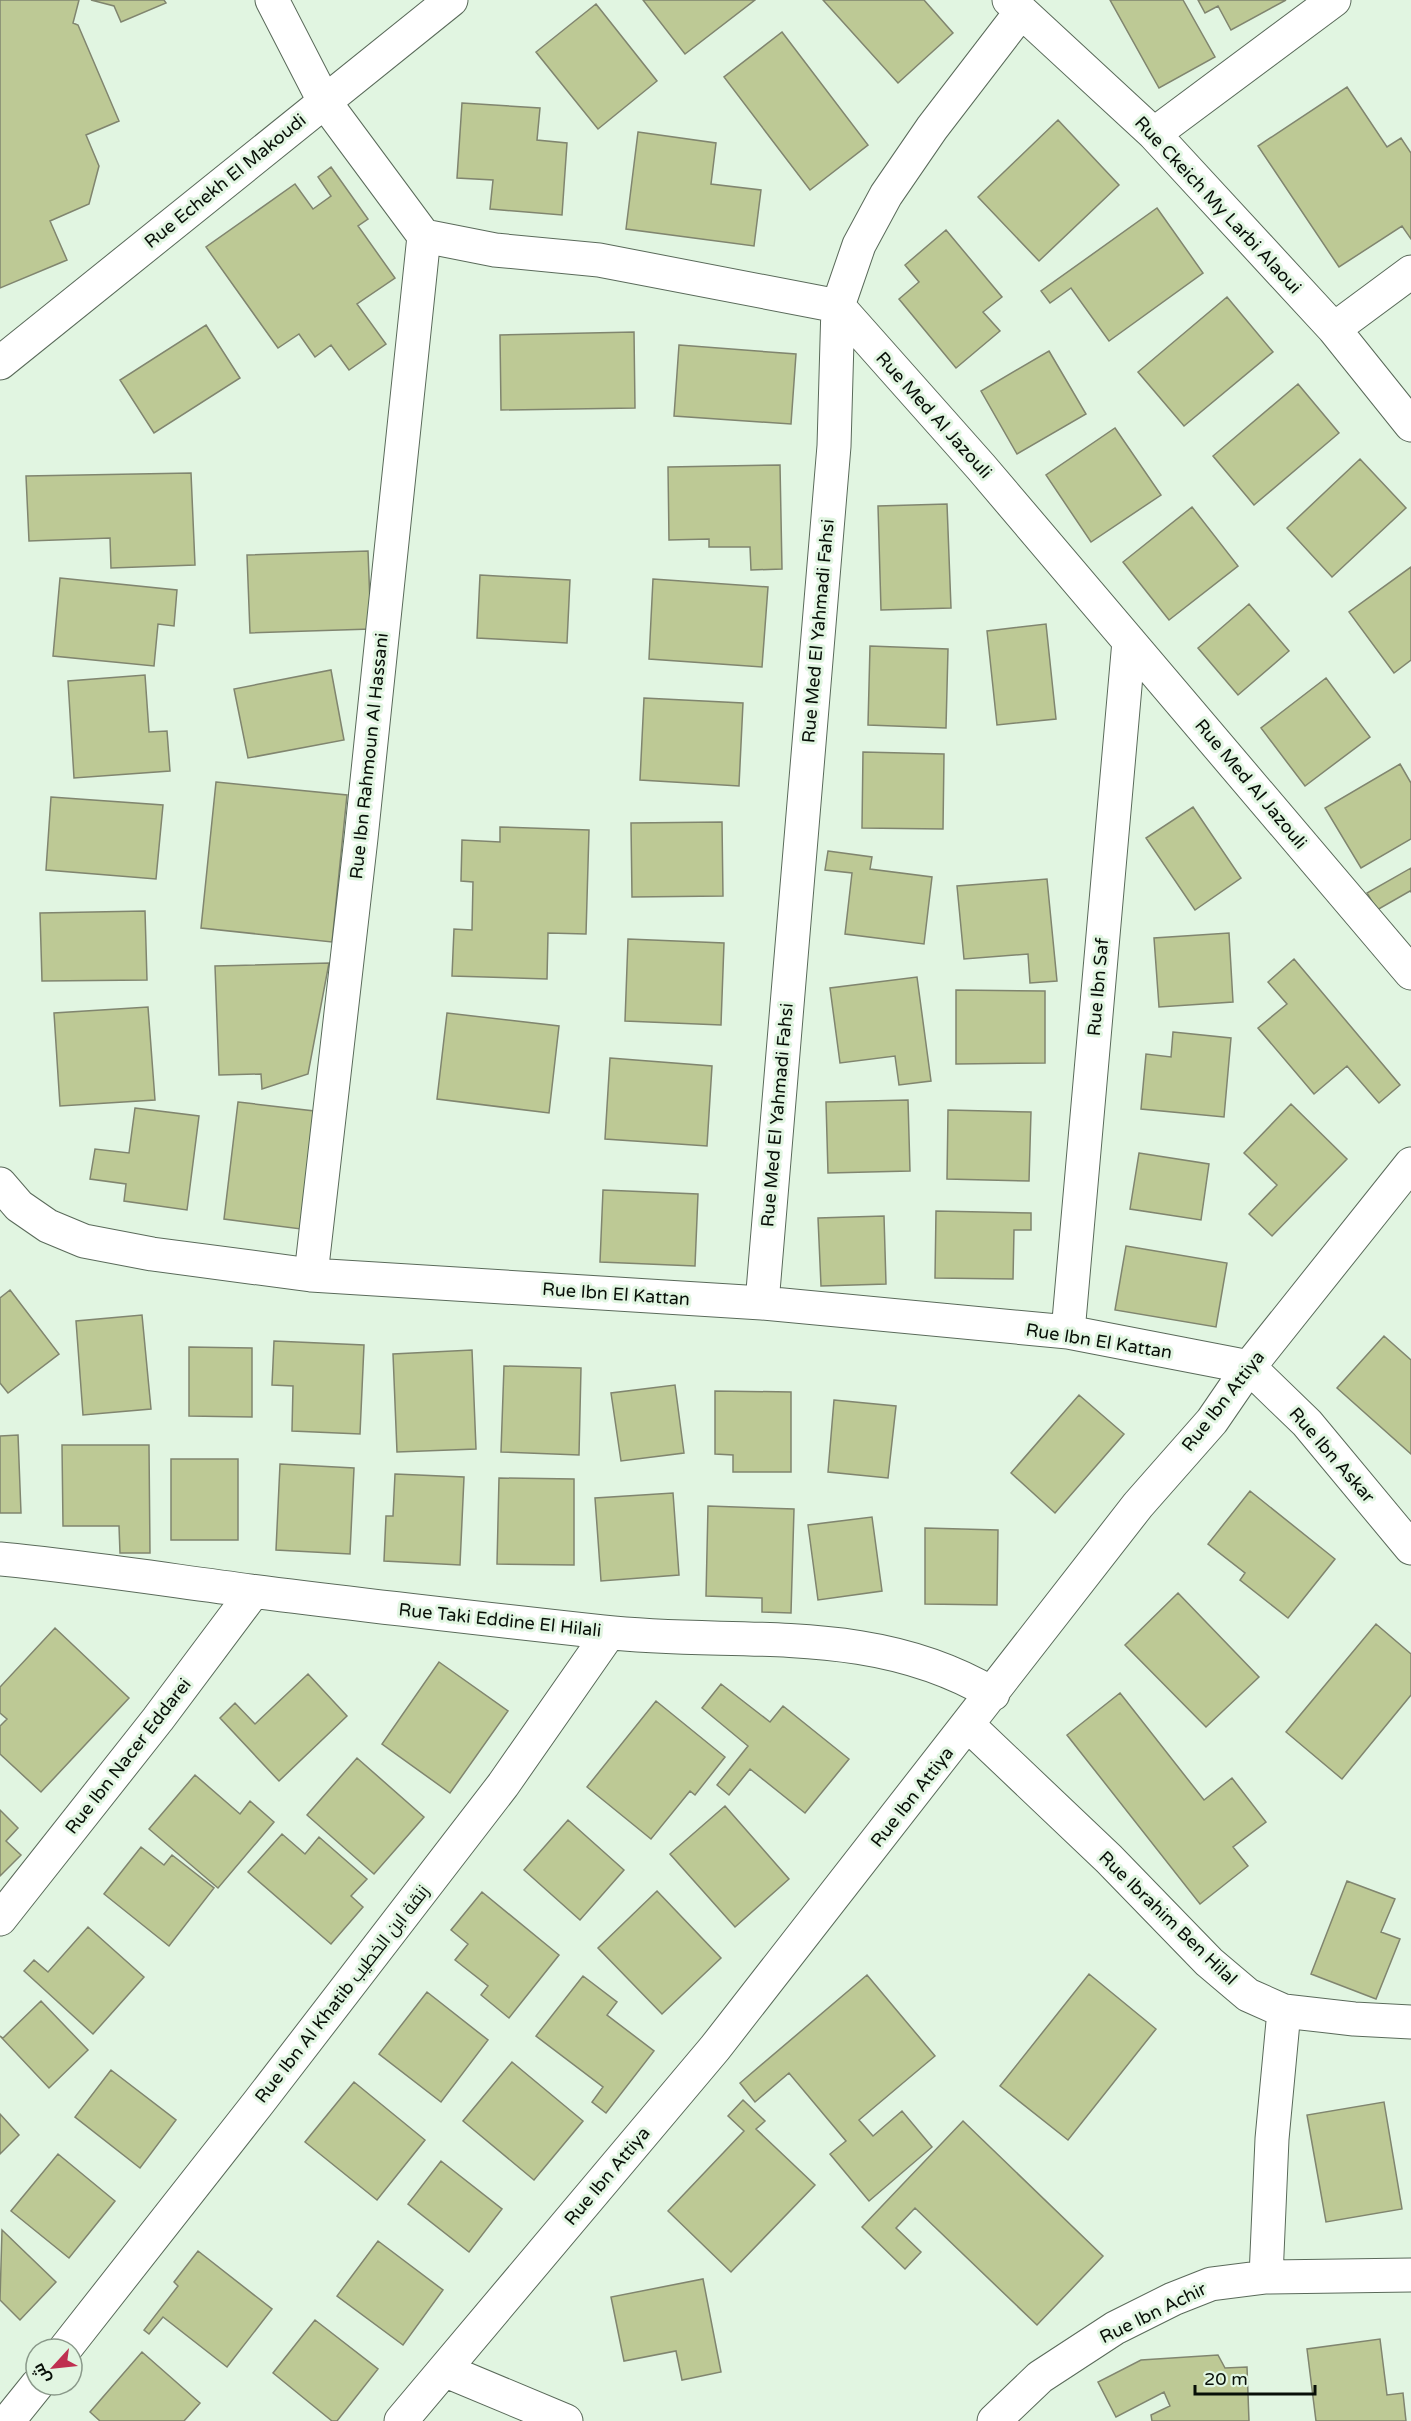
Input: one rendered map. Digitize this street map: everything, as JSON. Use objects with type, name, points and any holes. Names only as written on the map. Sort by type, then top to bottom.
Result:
[{"type":"street","points":[[273,0],[324,101],[424,237],[495,250],[599,261],[838,306]]},
{"type":"street","name":"Rue Echekh El Makoudi","points":[[0,363],[451,0]]},
{"type":"street","points":[[1154,134],[1334,0]]},
{"type":"street","name":"Rue Ckeich My Larbi Alaoui","points":[[1015,6],[1154,134],[1334,329],[1411,425]]},
{"type":"street","name":"Rue Med El Yahmadi Fahsi","points":[[762,1303],[834,446],[838,306],[859,245],[886,195],[1015,6]]},
{"type":"street","name":"Rue Ibn Rahmoun Al Hassani","points":[[311,1275],[361,838],[424,237]]},
{"type":"street","points":[[1334,329],[1411,272]]},
{"type":"street","name":"Rue Med Al Jazouli","points":[[838,306],[981,467],[1411,973]]},
{"type":"street","name":"Rue Ibn Saf","points":[[1068,1332],[1129,641]]},
{"type":"street","name":"Rue Ibn Attiya","points":[[401,2421],[715,2048],[1138,1505],[1212,1421],[1249,1367],[1411,1164]]},
{"type":"street","name":"Rue Ibn El Kattan","points":[[0,1184],[19,1206],[48,1226],[84,1241],[152,1254],[311,1275],[762,1303],[1068,1332],[1249,1367]]},
{"type":"street","name":"Rue Ibn Askar","points":[[1249,1367],[1307,1423],[1411,1548]]},
{"type":"street","name":"Rue Taki Eddine El Hilali","points":[[0,1559],[253,1592],[609,1633],[838,1643],[937,1666],[966,1678],[993,1694]]},
{"type":"street","name":"Rue Ibn Nacer Eddarei","points":[[0,1919],[158,1719],[253,1592]]},
{"type":"street","name":"Rue Ibn Al Khatib زنقة ابن الخطيب","points":[[74,2337],[260,2102],[496,1794],[609,1633]]},
{"type":"street","name":"Rue Ibrahim Ben Hilal","points":[[968,1725],[1108,1859],[1209,1962],[1248,1995],[1284,2010],[1354,2019],[1411,2022]]},
{"type":"street","points":[[1266,2277],[1272,2139],[1284,2010]]},
{"type":"street","name":"Rue Ibn Achir","points":[[994,2421],[1040,2376],[1115,2328],[1173,2299],[1211,2284],[1266,2277],[1411,2275]]},
{"type":"street","points":[[444,2370],[566,2421]]},
{"type":"street","points":[[8,2421],[27,2397]]},
{"type":"building","points":[[0,0],[79,0],[73,23],[78,25],[119,121],[86,135],[99,166],[89,204],[50,221],[67,260],[0,288]]},
{"type":"building","points":[[91,0],[164,0],[166,3],[121,22],[114,6]]},
{"type":"building","points":[[643,0],[755,0],[685,54]]},
{"type":"building","points":[[823,0],[924,0],[953,33],[898,83]]},
{"type":"building","points":[[1110,0],[1183,0],[1215,57],[1159,88]]},
{"type":"building","points":[[1198,0],[1286,0],[1231,30],[1218,6],[1205,13]]},
{"type":"building","points":[[596,4],[657,81],[598,129],[536,52]]},
{"type":"building","points":[[782,32],[868,145],[810,190],[724,77]]},
{"type":"building","points":[[1347,87],[1387,147],[1401,138],[1411,153],[1411,239],[1402,226],[1339,267],[1258,146]]},
{"type":"building","points":[[462,103],[540,108],[537,140],[567,143],[562,215],[490,209],[493,180],[457,178]]},
{"type":"building","points":[[1058,120],[1119,185],[1039,261],[978,197]]},
{"type":"building","points":[[638,132],[716,143],[711,184],[761,190],[754,246],[626,229]]},
{"type":"building","points":[[331,167],[368,219],[358,226],[395,278],[357,304],[386,344],[349,370],[331,345],[315,357],[299,334],[278,348],[206,247],[295,184],[313,209],[331,196],[318,177]]},
{"type":"building","points":[[1157,208],[1203,273],[1109,341],[1071,288],[1050,303],[1041,291]]},
{"type":"building","points":[[946,230],[1002,297],[983,312],[1000,331],[956,368],[899,299],[919,282],[905,265]]},
{"type":"building","points":[[1227,297],[1273,352],[1184,426],[1138,372]]},
{"type":"building","points":[[206,325],[240,378],[154,433],[120,380]]},
{"type":"building","points":[[634,332],[635,408],[501,410],[500,335]]},
{"type":"building","points":[[679,345],[796,354],[791,424],[674,416]]},
{"type":"building","points":[[1049,351],[1086,414],[1017,454],[981,391]]},
{"type":"building","points":[[1298,384],[1339,433],[1254,505],[1213,456]]},
{"type":"building","points":[[1115,428],[1161,495],[1091,542],[1046,475]]},
{"type":"building","points":[[1360,459],[1406,508],[1332,577],[1287,528]]},
{"type":"building","points":[[780,465],[782,569],[751,570],[750,547],[709,547],[709,539],[669,540],[668,467]]},
{"type":"building","points":[[191,473],[195,565],[111,568],[110,538],[29,541],[26,476]]},
{"type":"building","points":[[947,504],[951,608],[881,610],[878,506]]},
{"type":"building","points":[[1192,507],[1238,566],[1169,620],[1123,562]]},
{"type":"building","points":[[368,551],[371,629],[250,633],[247,555]]},
{"type":"building","points":[[1411,567],[1411,660],[1394,673],[1349,612]]},
{"type":"building","points":[[480,575],[570,580],[567,643],[477,638]]},
{"type":"building","points":[[60,578],[177,590],[174,626],[158,624],[154,666],[53,656]]},
{"type":"building","points":[[653,579],[768,587],[762,667],[649,659]]},
{"type":"building","points":[[1249,604],[1289,651],[1238,695],[1198,648]]},
{"type":"building","points":[[1046,624],[1056,719],[997,725],[987,631]]},
{"type":"building","points":[[870,646],[948,649],[946,728],[868,725]]},
{"type":"building","points":[[331,670],[344,740],[248,758],[234,689]]},
{"type":"building","points":[[145,675],[149,732],[167,731],[170,771],[74,778],[68,681]]},
{"type":"building","points":[[1326,678],[1370,737],[1305,786],[1261,728]]},
{"type":"building","points":[[644,698],[743,703],[739,786],[640,780]]},
{"type":"building","points":[[863,752],[944,754],[943,829],[862,828]]},
{"type":"building","points":[[1400,764],[1411,783],[1411,839],[1361,868],[1325,808]]},
{"type":"building","points":[[216,782],[347,795],[332,942],[201,928]]},
{"type":"building","points":[[51,797],[163,805],[156,879],[46,870]]},
{"type":"building","points":[[1193,807],[1241,878],[1195,910],[1146,838]]},
{"type":"building","points":[[722,822],[723,896],[632,897],[631,823]]},
{"type":"building","points":[[500,827],[589,830],[586,934],[548,933],[547,979],[452,976],[454,929],[472,930],[473,882],[461,881],[462,840],[500,842]]},
{"type":"building","points":[[828,851],[872,857],[870,869],[932,877],[924,944],[845,934],[852,873],[825,870]]},
{"type":"building","points":[[1411,868],[1411,892],[1377,910],[1367,893]]},
{"type":"building","points":[[1047,879],[1057,981],[1030,983],[1028,954],[964,959],[957,886]]},
{"type":"building","points":[[145,911],[147,980],[42,981],[40,913]]},
{"type":"building","points":[[1229,933],[1233,1002],[1159,1007],[1154,938]]},
{"type":"building","points":[[628,939],[724,943],[721,1025],[625,1021]]},
{"type":"building","points":[[1294,959],[1400,1085],[1379,1103],[1347,1066],[1314,1094],[1258,1028],[1287,1004],[1268,982]]},
{"type":"building","points":[[329,963],[308,1074],[262,1089],[261,1074],[219,1075],[215,966]]},
{"type":"building","points":[[917,977],[931,1081],[899,1085],[895,1056],[840,1063],[830,988]]},
{"type":"building","points":[[956,990],[1045,991],[1045,1063],[956,1064]]},
{"type":"building","points":[[148,1007],[155,1100],[60,1106],[54,1013]]},
{"type":"building","points":[[447,1013],[559,1026],[549,1113],[437,1099]]},
{"type":"building","points":[[1173,1032],[1231,1038],[1224,1117],[1141,1109],[1146,1054],[1171,1057]]},
{"type":"building","points":[[610,1058],[712,1066],[707,1146],[605,1139]]},
{"type":"building","points":[[908,1100],[910,1171],[828,1173],[826,1102]]},
{"type":"building","points":[[238,1102],[323,1112],[309,1230],[224,1219]]},
{"type":"building","points":[[1291,1104],[1347,1159],[1272,1236],[1249,1214],[1277,1185],[1244,1153]]},
{"type":"building","points":[[135,1108],[199,1116],[187,1210],[124,1201],[126,1184],[90,1179],[95,1149],[129,1153]]},
{"type":"building","points":[[948,1110],[1031,1112],[1029,1181],[947,1179]]},
{"type":"building","points":[[1139,1153],[1209,1164],[1201,1220],[1130,1209]]},
{"type":"building","points":[[603,1190],[698,1194],[695,1266],[600,1262]]},
{"type":"building","points":[[936,1211],[1031,1213],[1031,1230],[1014,1230],[1013,1279],[935,1278]]},
{"type":"building","points":[[884,1216],[886,1284],[821,1286],[818,1218]]},
{"type":"building","points":[[1126,1246],[1227,1263],[1216,1327],[1115,1310]]},
{"type":"building","points":[[10,1290],[59,1354],[8,1393],[0,1383],[0,1298]]},
{"type":"building","points":[[142,1315],[151,1409],[83,1415],[76,1321]]},
{"type":"building","points":[[1384,1336],[1411,1360],[1411,1454],[1337,1388]]},
{"type":"building","points":[[274,1341],[364,1345],[360,1434],[292,1431],[293,1386],[272,1385]]},
{"type":"building","points":[[189,1347],[252,1348],[252,1417],[189,1416]]},
{"type":"building","points":[[472,1350],[476,1449],[397,1452],[393,1354]]},
{"type":"building","points":[[504,1366],[581,1368],[579,1455],[501,1452]]},
{"type":"building","points":[[675,1385],[684,1453],[621,1461],[611,1393]]},
{"type":"building","points":[[715,1391],[791,1392],[791,1472],[733,1472],[733,1455],[715,1454]]},
{"type":"building","points":[[1079,1395],[1124,1434],[1055,1513],[1011,1473]]},
{"type":"building","points":[[834,1400],[896,1406],[888,1478],[828,1472]]},
{"type":"building","points":[[18,1435],[21,1513],[0,1513],[0,1436]]},
{"type":"building","points":[[62,1445],[149,1445],[150,1553],[120,1553],[119,1526],[63,1526]]},
{"type":"building","points":[[171,1459],[238,1459],[238,1540],[171,1540]]},
{"type":"building","points":[[280,1464],[354,1468],[350,1554],[276,1550]]},
{"type":"building","points":[[395,1474],[464,1477],[460,1565],[384,1561],[386,1516],[393,1516]]},
{"type":"building","points":[[499,1478],[574,1479],[574,1565],[497,1564]]},
{"type":"building","points":[[1250,1491],[1335,1559],[1288,1618],[1240,1580],[1245,1573],[1208,1544]]},
{"type":"building","points":[[673,1493],[679,1575],[601,1581],[595,1498]]},
{"type":"building","points":[[708,1506],[794,1509],[791,1613],[762,1612],[762,1598],[706,1596]]},
{"type":"building","points":[[872,1517],[882,1591],[818,1600],[808,1525]]},
{"type":"building","points":[[925,1528],[998,1530],[997,1605],[925,1604]]},
{"type":"building","points":[[1178,1593],[1259,1677],[1206,1727],[1125,1645]]},
{"type":"building","points":[[1376,1624],[1411,1654],[1411,1695],[1342,1779],[1286,1732]]},
{"type":"building","points":[[55,1628],[129,1698],[41,1792],[0,1754],[0,1726],[7,1719],[0,1713],[0,1687]]},
{"type":"building","points":[[439,1662],[508,1711],[450,1793],[382,1744]]},
{"type":"building","points":[[308,1674],[347,1716],[279,1781],[220,1718],[235,1703],[255,1724]]},
{"type":"building","points":[[721,1684],[770,1722],[783,1706],[849,1759],[805,1813],[750,1769],[729,1795],[717,1785],[748,1746],[702,1708]]},
{"type":"building","points":[[1120,1693],[1204,1800],[1232,1778],[1266,1822],[1233,1847],[1248,1866],[1200,1904],[1067,1735]]},
{"type":"building","points":[[656,1701],[725,1757],[695,1795],[690,1791],[651,1839],[587,1787]]},
{"type":"building","points":[[357,1758],[424,1817],[374,1874],[307,1815]]},
{"type":"building","points":[[195,1775],[240,1814],[250,1801],[274,1822],[218,1888],[149,1829]]},
{"type":"building","points":[[725,1806],[789,1879],[735,1927],[670,1854]]},
{"type":"building","points":[[0,1810],[18,1828],[6,1841],[21,1855],[0,1876]]},
{"type":"building","points":[[568,1820],[624,1870],[580,1920],[524,1870]]},
{"type":"building","points":[[282,1834],[305,1854],[319,1837],[367,1879],[351,1896],[363,1907],[331,1944],[248,1872]]},
{"type":"building","points":[[141,1847],[164,1865],[172,1855],[214,1888],[169,1946],[104,1894]]},
{"type":"building","points":[[1347,1881],[1395,1899],[1381,1932],[1400,1939],[1376,1999],[1311,1974]]},
{"type":"building","points":[[657,1891],[721,1958],[662,2014],[598,1948]]},
{"type":"building","points":[[482,1892],[559,1955],[509,2018],[481,1995],[488,1986],[455,1960],[468,1944],[451,1930]]},
{"type":"building","points":[[88,1927],[144,1977],[93,2034],[24,1971],[34,1960],[48,1972]]},
{"type":"building","points":[[1089,1974],[1156,2029],[1068,2140],[1000,2086]]},
{"type":"building","points":[[867,1975],[935,2056],[859,2120],[873,2136],[902,2111],[932,2147],[869,2201],[830,2154],[846,2141],[789,2073],[755,2102],[740,2083]]},
{"type":"building","points":[[583,1976],[617,2002],[607,2015],[654,2051],[606,2113],[592,2102],[603,2087],[536,2036]]},
{"type":"building","points":[[427,1992],[488,2040],[441,2102],[379,2054]]},
{"type":"building","points":[[41,2001],[88,2050],[49,2088],[0,2036],[3,2038]]},
{"type":"building","points":[[512,2062],[583,2121],[534,2180],[463,2121]]},
{"type":"building","points":[[111,2070],[176,2120],[140,2168],[75,2117]]},
{"type":"building","points":[[354,2082],[425,2140],[377,2200],[305,2142]]},
{"type":"building","points":[[743,2100],[765,2121],[756,2129],[815,2185],[731,2272],[668,2211],[744,2131],[728,2116]]},
{"type":"building","points":[[1384,2102],[1402,2209],[1326,2222],[1307,2115]]},
{"type":"building","points":[[0,2114],[19,2135],[0,2154]]},
{"type":"building","points":[[963,2121],[1103,2256],[1037,2325],[915,2208],[896,2228],[921,2252],[905,2269],[862,2227]]},
{"type":"building","points":[[58,2154],[115,2201],[69,2258],[11,2211]]},
{"type":"building","points":[[441,2161],[502,2209],[469,2252],[408,2204]]},
{"type":"building","points":[[2,2230],[56,2282],[20,2320],[0,2300]]},
{"type":"building","points":[[378,2241],[443,2290],[403,2345],[337,2296]]},
{"type":"building","points":[[198,2251],[272,2309],[227,2367],[163,2317],[149,2334],[144,2330],[178,2286],[174,2282]]},
{"type":"building","points":[[703,2279],[721,2372],[682,2380],[676,2351],[624,2361],[611,2297]]},
{"type":"building","points":[[315,2320],[378,2369],[337,2421],[332,2421],[273,2373]]},
{"type":"building","points":[[1380,2339],[1387,2395],[1403,2393],[1406,2421],[1316,2421],[1307,2349]]},
{"type":"building","points":[[142,2352],[200,2403],[184,2421],[100,2421],[90,2412]]},
{"type":"building","points":[[1218,2355],[1225,2368],[1247,2367],[1249,2421],[1152,2421],[1151,2415],[1170,2406],[1164,2392],[1116,2417],[1098,2382],[1141,2360]]}]
